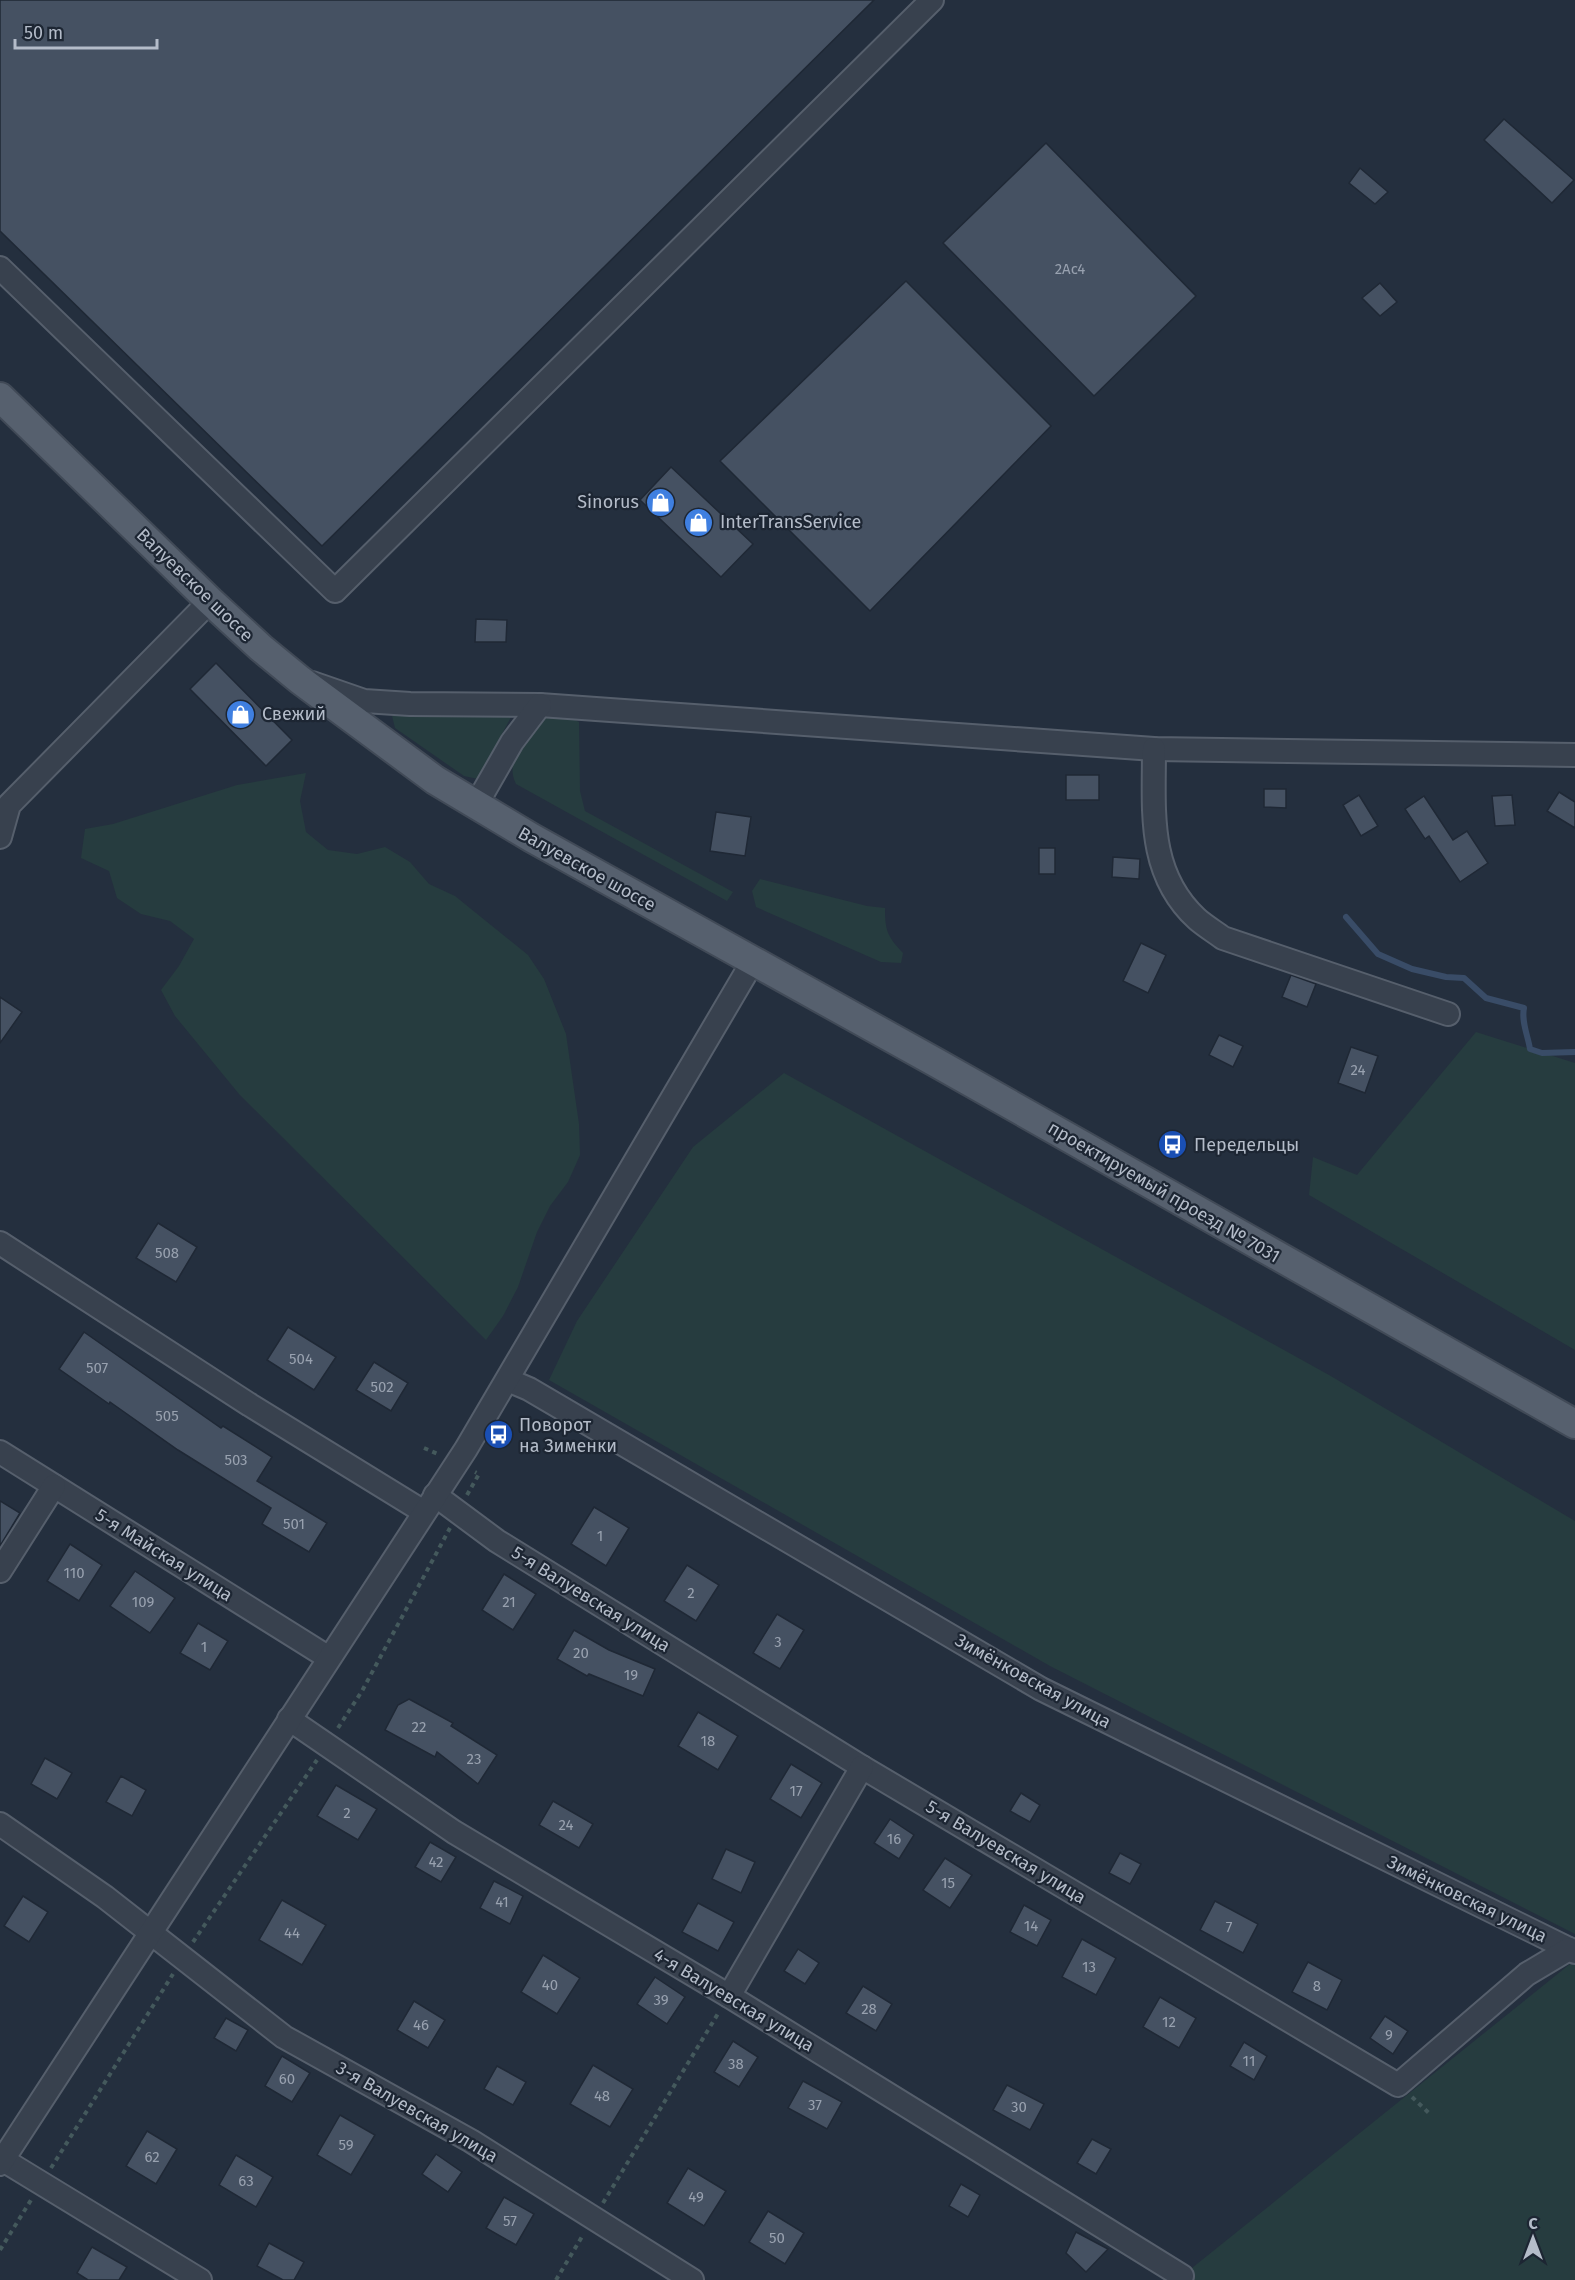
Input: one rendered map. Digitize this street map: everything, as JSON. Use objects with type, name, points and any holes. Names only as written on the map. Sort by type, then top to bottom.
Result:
[{"type":"main road","name":"Валуевское шоссе","points":[[0,397],[210,601],[300,680],[435,780],[476,806],[753,961]]},
{"type":"main road","name":"проектируемый проезд № 7031","points":[[753,961],[1575,1424]]},
{"type":"street","points":[[0,268],[335,591],[932,0]]},
{"type":"street","points":[[0,837],[9,805],[210,601]]},
{"type":"street","points":[[300,680],[364,700],[410,704],[540,705],[1154,749],[1575,755]]},
{"type":"street","points":[[476,806],[512,742],[540,705]]},
{"type":"street","points":[[1154,749],[1156,845],[1176,893],[1196,918],[1223,938],[1448,1014]]},
{"type":"street","points":[[200,2280],[1,2160],[461,1456],[508,1380],[753,961]]},
{"type":"street","name":"5-я Валуевская улица","points":[[0,1243],[250,1405],[430,1503],[459,1512],[497,1541],[862,1767],[1398,2085],[1527,1974],[1572,1951]]},
{"type":"street","name":"Зимёнковская улица","points":[[508,1380],[529,1389],[1041,1689],[1572,1951]]},
{"type":"street","name":"5-я Майская улица","points":[[0,1452],[329,1658]]},
{"type":"street","points":[[0,1571],[54,1486]]},
{"type":"street","name":"4-я Валуевская улица","points":[[289,1719],[454,1832],[729,1996],[1182,2276]]},
{"type":"street","points":[[729,1996],[862,1767]]},
{"type":"street","name":"3-я Валуевская улица","points":[[0,1824],[151,1932],[284,2037],[471,2141],[692,2280]]},
{"type":"path","points":[[0,2250],[183,1958],[362,1691],[479,1474],[461,1456]]},
{"type":"path","points":[[556,2280],[729,1996]]},
{"type":"green space","points":[[400,713],[506,714],[511,717],[478,779],[464,776],[395,728],[392,716]]},
{"type":"green space","points":[[543,716],[568,716],[579,722],[580,791],[585,811],[733,892],[727,901],[516,784],[513,775],[515,757],[525,739]]},
{"type":"green space","points":[[306,773],[300,801],[306,832],[328,850],[357,854],[385,847],[410,862],[429,884],[455,896],[528,955],[544,979],[566,1034],[579,1124],[580,1155],[568,1182],[550,1206],[537,1232],[518,1287],[503,1316],[486,1340],[239,1094],[175,1016],[161,990],[179,966],[194,939],[170,921],[141,914],[117,898],[109,871],[81,858],[85,829],[113,824],[237,785]]},
{"type":"green space","points":[[760,879],[867,906],[885,908],[888,932],[903,953],[901,963],[881,962],[756,907],[752,891]]},
{"type":"green space","points":[[1476,1032],[1575,1063],[1575,1350],[1309,1195],[1313,1157],[1357,1175]]},
{"type":"green space","points":[[784,1073],[1329,1375],[1575,1521],[1575,1934],[1050,1666],[549,1380],[577,1321],[693,1147]]},
{"type":"green space","points":[[1575,1960],[1575,2280],[1177,2280],[1182,2276]]},
{"type":"building","points":[[0,0],[874,0],[322,546],[0,231]]},
{"type":"building","points":[[1504,119],[1574,180],[1552,203],[1484,140]]},
{"type":"building","points":[[1046,143],[1196,296],[1094,396],[943,243]]},
{"type":"building","points":[[1360,168],[1388,192],[1375,204],[1349,183]]},
{"type":"building","points":[[906,281],[1051,426],[870,611],[720,461]]},
{"type":"building","points":[[1380,283],[1397,302],[1380,316],[1362,298]]},
{"type":"building","points":[[671,467],[753,544],[721,577],[640,500]]},
{"type":"building","points":[[476,619],[507,620],[506,642],[475,642]]},
{"type":"building","name":"Свежий","points":[[216,663],[292,740],[266,766],[190,689]]},
{"type":"building","points":[[1066,775],[1099,775],[1099,800],[1066,800]]},
{"type":"building","points":[[1264,789],[1286,789],[1286,808],[1264,807]]},
{"type":"building","points":[[1559,792],[1575,802],[1575,828],[1547,811]]},
{"type":"building","points":[[1359,795],[1378,826],[1361,836],[1343,805]]},
{"type":"building","points":[[1512,795],[1515,825],[1495,826],[1492,796]]},
{"type":"building","points":[[1424,796],[1453,840],[1467,831],[1488,863],[1460,882],[1429,836],[1425,839],[1405,809]]},
{"type":"building","points":[[716,812],[751,817],[745,856],[710,851]]},
{"type":"building","points":[[1039,848],[1055,848],[1055,874],[1039,874]]},
{"type":"building","points":[[1113,857],[1140,859],[1139,879],[1112,877]]},
{"type":"building","points":[[1141,943],[1166,955],[1148,993],[1123,981]]},
{"type":"building","points":[[1291,975],[1316,984],[1307,1007],[1282,997]]},
{"type":"building","points":[[0,997],[22,1012],[0,1043]]},
{"type":"building","points":[[1219,1035],[1243,1046],[1233,1067],[1209,1055]]},
{"type":"building","points":[[1351,1047],[1378,1056],[1365,1093],[1338,1083]]},
{"type":"building","points":[[158,1223],[197,1247],[176,1282],[136,1258]]},
{"type":"building","points":[[288,1327],[336,1357],[314,1390],[267,1360]]},
{"type":"building","points":[[84,1332],[221,1428],[223,1426],[272,1457],[257,1481],[327,1523],[309,1552],[262,1524],[271,1508],[178,1450],[59,1369]]},
{"type":"building","points":[[374,1362],[408,1383],[391,1411],[356,1390]]},
{"type":"building","points":[[0,1501],[20,1513],[0,1546]]},
{"type":"building","points":[[594,1507],[629,1528],[606,1566],[571,1544]]},
{"type":"building","points":[[70,1544],[102,1565],[79,1601],[47,1581]]},
{"type":"building","points":[[687,1565],[719,1585],[696,1621],[664,1601]]},
{"type":"building","points":[[135,1571],[175,1598],[150,1633],[110,1606]]},
{"type":"building","points":[[504,1574],[536,1594],[513,1630],[482,1610]]},
{"type":"building","points":[[777,1614],[804,1630],[780,1669],[753,1653]]},
{"type":"building","points":[[198,1623],[228,1641],[210,1670],[180,1653]]},
{"type":"building","points":[[574,1630],[609,1650],[655,1669],[643,1696],[589,1674],[587,1676],[557,1659]]},
{"type":"building","points":[[409,1699],[453,1723],[451,1726],[497,1755],[478,1784],[437,1752],[435,1757],[385,1730],[398,1705]]},
{"type":"building","points":[[698,1712],[738,1736],[718,1770],[678,1746]]},
{"type":"building","points":[[45,1758],[72,1773],[57,1799],[31,1784]]},
{"type":"building","points":[[791,1764],[822,1783],[801,1818],[770,1799]]},
{"type":"building","points":[[121,1776],[146,1790],[132,1816],[106,1802]]},
{"type":"building","points":[[336,1785],[377,1809],[358,1840],[317,1816]]},
{"type":"building","points":[[1021,1793],[1040,1805],[1030,1822],[1010,1811]]},
{"type":"building","points":[[553,1801],[593,1824],[579,1848],[539,1825]]},
{"type":"building","points":[[890,1819],[914,1835],[899,1859],[874,1843]]},
{"type":"building","points":[[430,1842],[456,1857],[441,1882],[415,1867]]},
{"type":"building","points":[[726,1849],[755,1862],[741,1893],[712,1879]]},
{"type":"building","points":[[1120,1853],[1141,1864],[1130,1884],[1109,1873]]},
{"type":"building","points":[[945,1858],[972,1875],[950,1908],[923,1890]]},
{"type":"building","points":[[494,1881],[523,1896],[510,1924],[480,1908]]},
{"type":"building","points":[[23,1896],[48,1912],[29,1942],[4,1926]]},
{"type":"building","points":[[282,1900],[326,1925],[302,1965],[259,1940]]},
{"type":"building","points":[[1215,1901],[1258,1924],[1243,1953],[1200,1930]]},
{"type":"building","points":[[698,1903],[734,1922],[718,1951],[682,1932]]},
{"type":"building","points":[[1024,1905],[1051,1920],[1037,1946],[1010,1932]]},
{"type":"building","points":[[1082,1939],[1116,1958],[1096,1995],[1062,1977]]},
{"type":"building","points":[[798,1949],[819,1963],[805,1984],[784,1971]]},
{"type":"building","points":[[543,1955],[580,1978],[557,2014],[521,1992]]},
{"type":"building","points":[[1308,1962],[1342,1980],[1327,2010],[1292,1992]]},
{"type":"building","points":[[655,1977],[685,1997],[667,2024],[637,2004]]},
{"type":"building","points":[[863,1986],[892,2004],[876,2031],[846,2013]]},
{"type":"building","points":[[1160,1997],[1196,2018],[1179,2048],[1143,2027]]},
{"type":"building","points":[[414,2001],[445,2020],[428,2048],[397,2030]]},
{"type":"building","points":[[1385,2016],[1408,2031],[1393,2054],[1370,2038]]},
{"type":"building","points":[[226,2018],[248,2030],[236,2051],[214,2038]]},
{"type":"building","points":[[733,2041],[758,2057],[739,2087],[714,2072]]},
{"type":"building","points":[[1244,2042],[1267,2056],[1254,2080],[1230,2066]]},
{"type":"building","points":[[282,2056],[310,2073],[292,2102],[265,2086]]},
{"type":"building","points":[[593,2065],[633,2089],[610,2127],[570,2104]]},
{"type":"building","points":[[497,2066],[526,2082],[513,2105],[484,2089]]},
{"type":"building","points":[[803,2081],[842,2102],[827,2129],[788,2108]]},
{"type":"building","points":[[1007,2085],[1044,2104],[1030,2130],[993,2110]]},
{"type":"building","points":[[340,2115],[375,2135],[351,2175],[317,2155]]},
{"type":"building","points":[[147,2131],[177,2149],[156,2184],[126,2166]]},
{"type":"building","points":[[1092,2139],[1111,2149],[1096,2174],[1077,2163]]},
{"type":"building","points":[[436,2154],[462,2172],[448,2192],[422,2174]]},
{"type":"building","points":[[236,2155],[273,2177],[256,2207],[219,2185]]},
{"type":"building","points":[[688,2168],[726,2191],[704,2226],[667,2203]]},
{"type":"building","points":[[961,2184],[980,2195],[968,2217],[949,2206]]},
{"type":"building","points":[[504,2197],[534,2214],[516,2245],[486,2228]]},
{"type":"building","points":[[768,2211],[804,2233],[785,2264],[749,2242]]},
{"type":"building","points":[[1076,2232],[1108,2249],[1086,2272],[1066,2253]]},
{"type":"building","points":[[269,2243],[304,2262],[294,2280],[283,2280],[257,2266]]},
{"type":"building","points":[[92,2247],[127,2267],[119,2280],[88,2280],[77,2273]]},
{"type":"waterway","points":[[1346,917],[1378,954],[1412,969],[1446,977],[1464,978],[1486,998],[1524,1008],[1524,1023],[1530,1049],[1542,1053],[1575,1052]]},
{"type":"place","name":"Sinorus","points":[[660,502]]},
{"type":"place","name":"InterTransService","points":[[699,522]]},
{"type":"place","name":"Свежий","points":[[241,714]]},
{"type":"place","name":"Передельцы","points":[[1173,1145]]},
{"type":"place","name":"Поворот на Зименки","points":[[498,1435]]}]
